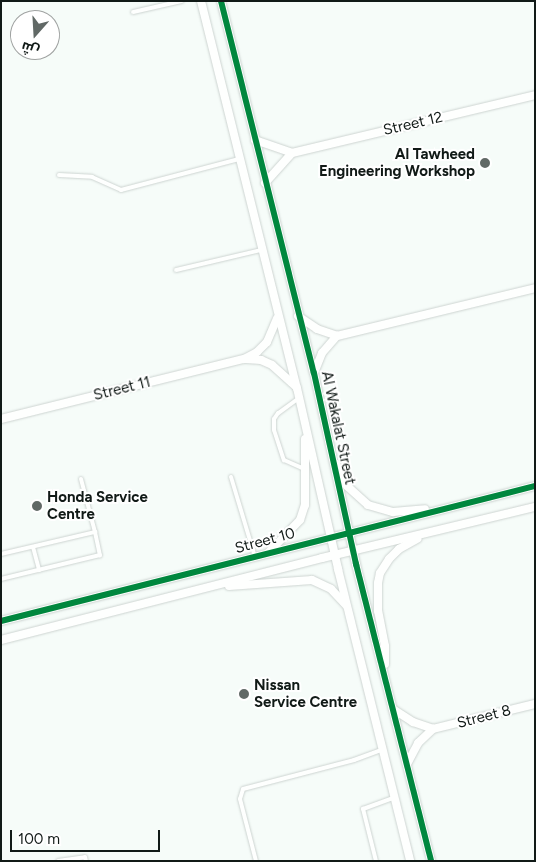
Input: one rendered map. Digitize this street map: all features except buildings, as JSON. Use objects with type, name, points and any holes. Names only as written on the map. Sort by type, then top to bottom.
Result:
[{"type":"street","name":"Al Wakalat Street","points":[[201,1],[261,250],[297,388],[335,555],[410,861]]},
{"type":"street","name":"Al Wakalat Street","points":[[221,1],[314,373],[330,455],[353,551],[432,861]]},
{"type":"street","name":"Street 12","points":[[292,153],[535,95]]},
{"type":"street","points":[[255,140],[292,153],[265,183]]},
{"type":"street","points":[[298,315],[317,329],[337,336],[535,288]]},
{"type":"street","name":"Street 11","points":[[1,420],[244,359],[257,352],[268,342],[278,316]]},
{"type":"street","points":[[314,373],[322,352],[337,336]]},
{"type":"street","name":"Street 11","points":[[244,359],[261,360],[272,365],[297,388]]},
{"type":"street","points":[[266,555],[300,520],[306,505],[304,469],[306,430]]},
{"type":"street","name":"Street 10","points":[[330,455],[347,486],[357,497],[374,508],[393,512],[449,507]]},
{"type":"street","name":"Street 10","points":[[1,621],[535,486]]},
{"type":"street","name":"Street 10","points":[[1,640],[335,555],[535,507]]},
{"type":"street","points":[[386,678],[385,646],[377,596],[380,573],[399,549],[428,533]]},
{"type":"street","name":"Street 10","points":[[215,587],[312,580],[331,589],[348,606]]},
{"type":"street","name":"Street 8","points":[[434,729],[535,704]]},
{"type":"street","points":[[393,709],[413,722],[434,729]]},
{"type":"street","points":[[407,764],[418,743],[434,729]]},
{"type":"lane","points":[[133,12],[182,1]]},
{"type":"lane","points":[[59,175],[92,177],[121,190],[239,159]]},
{"type":"lane","points":[[176,270],[261,250]]},
{"type":"lane","points":[[299,398],[278,413],[274,430],[284,460],[304,469]]},
{"type":"lane","points":[[231,477],[256,557]]},
{"type":"lane","points":[[1,579],[100,555],[81,479]]},
{"type":"lane","points":[[1,554],[94,532]]},
{"type":"lane","points":[[33,547],[38,570]]},
{"type":"lane","points":[[256,861],[240,799],[243,789],[354,760],[382,750]]},
{"type":"lane","points":[[376,861],[363,809],[394,798]]},
{"type":"lane","points":[[58,861],[86,858],[86,861]]},
{"type":"cycle path","points":[[221,1],[314,373],[356,564],[431,861]]},
{"type":"cycle path","points":[[1,621],[535,486]]},
{"type":"place","name":"Al Tawheed Engineering Workshop","points":[[485,163]]},
{"type":"place","name":"Honda Service Centre","points":[[37,506]]},
{"type":"place","name":"Nissan Service Centre","points":[[244,694]]}]
